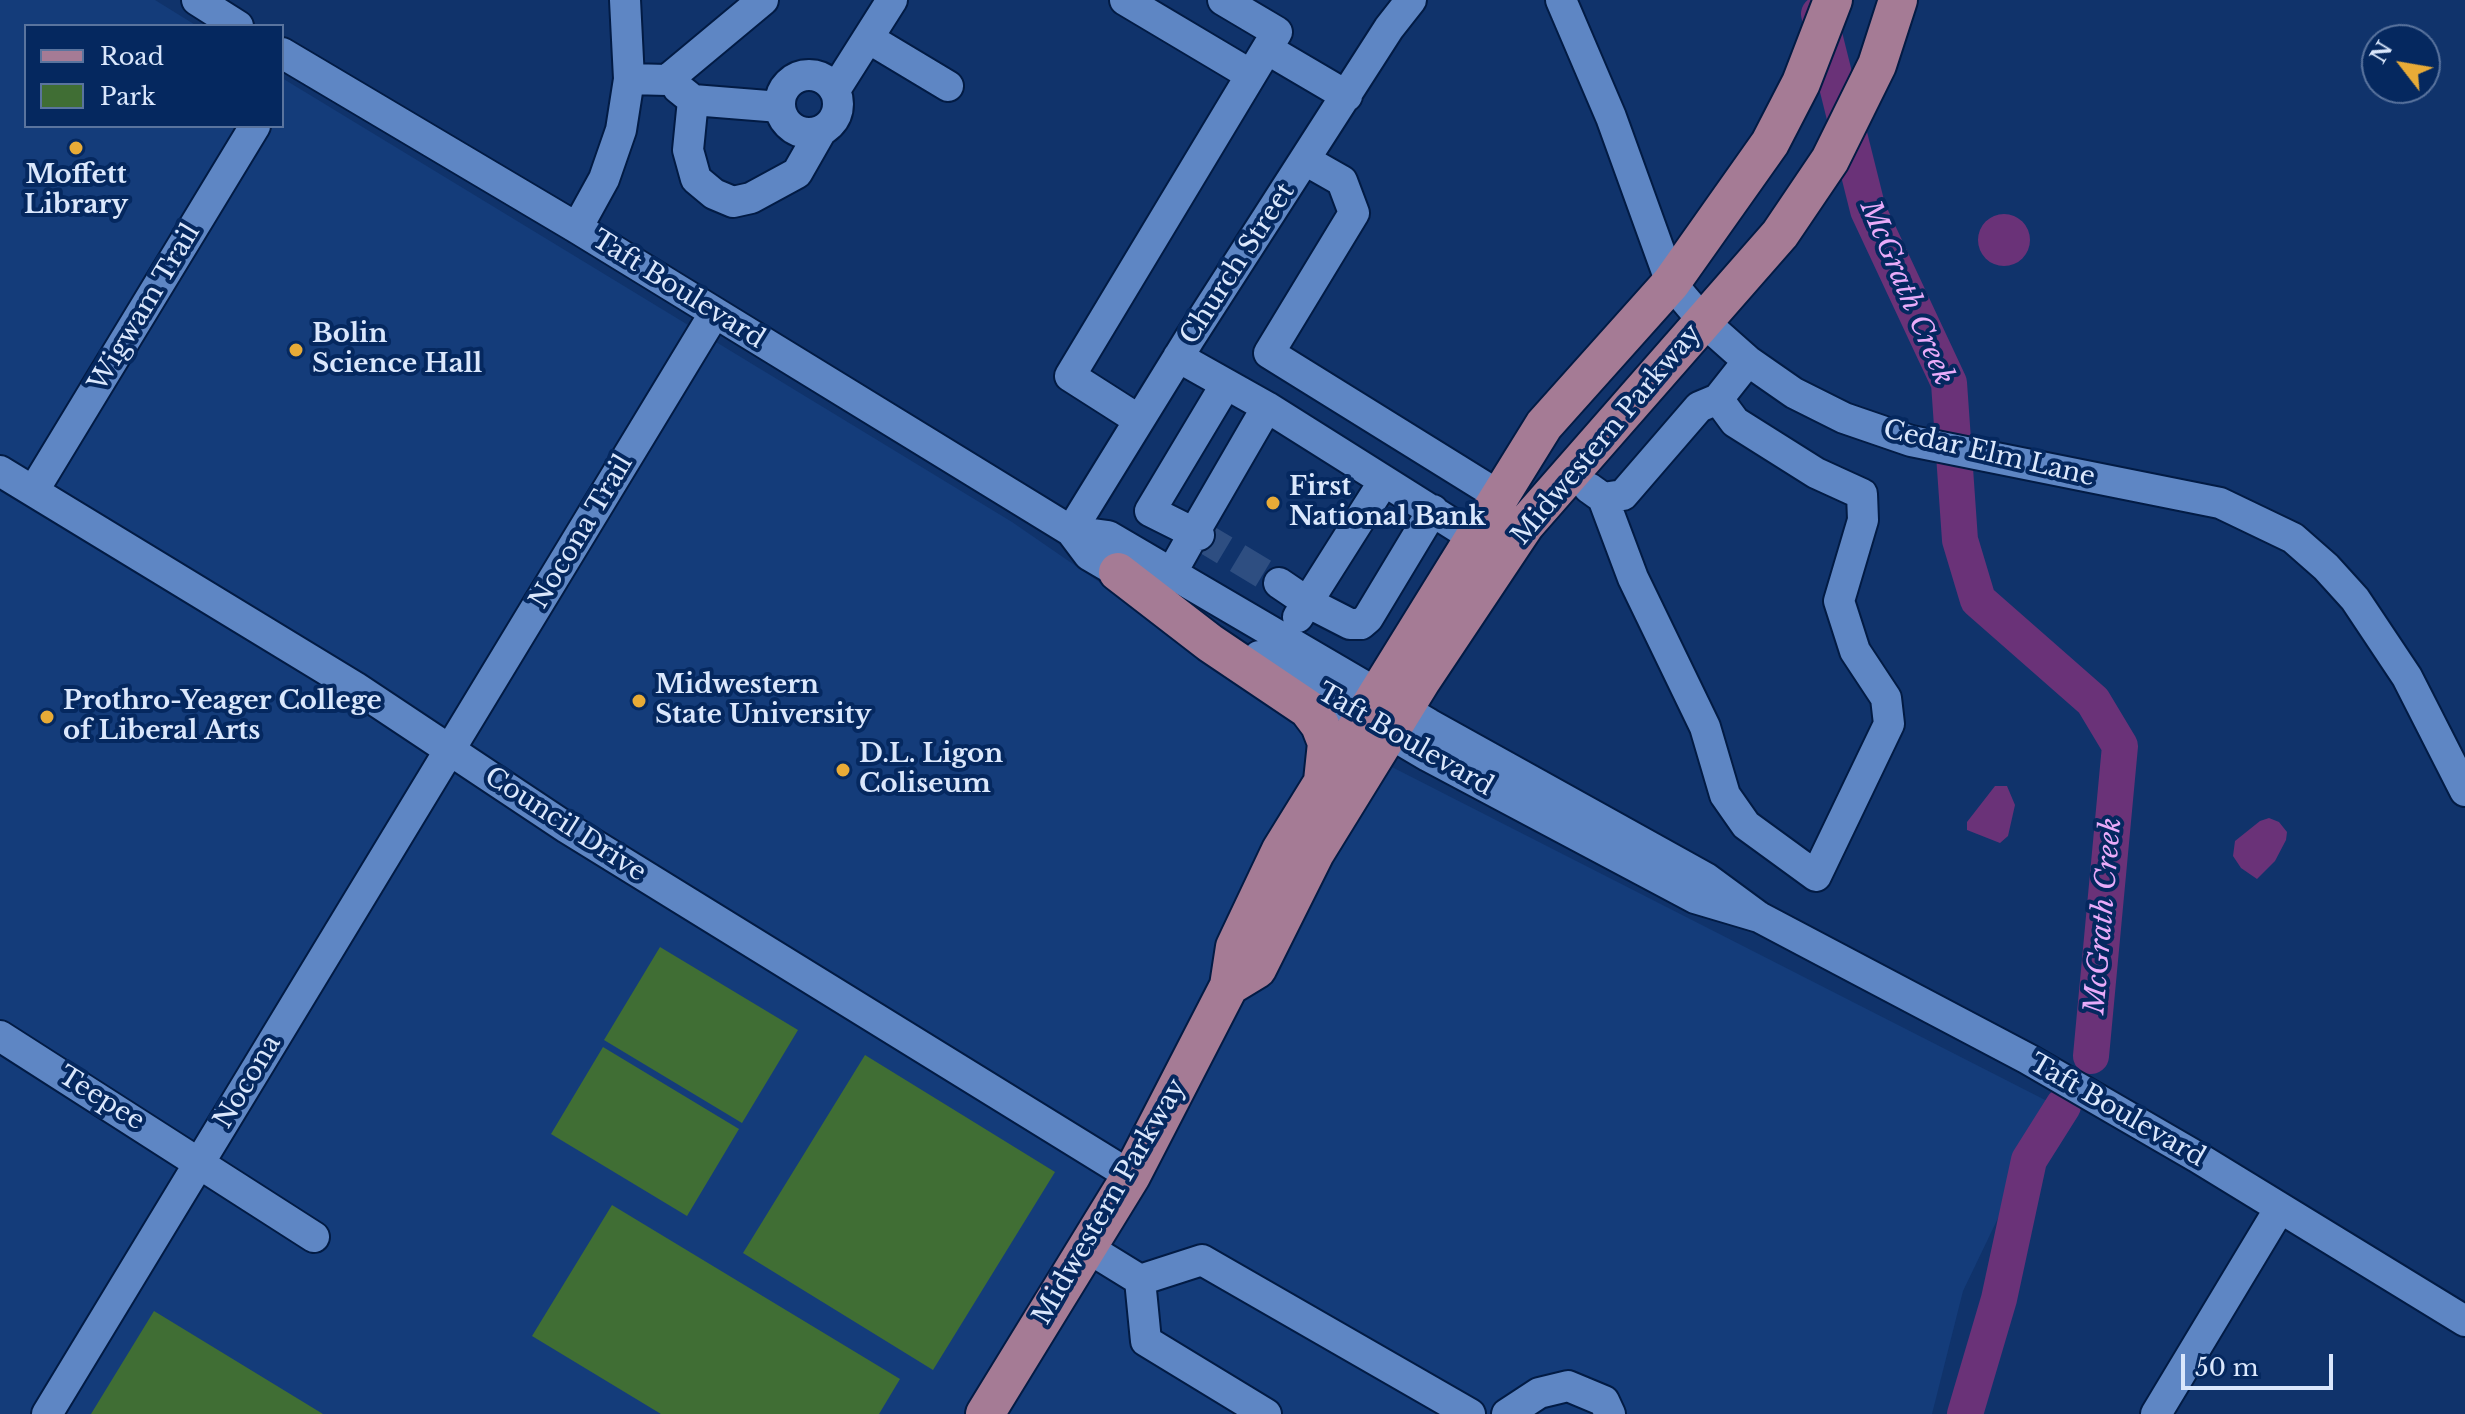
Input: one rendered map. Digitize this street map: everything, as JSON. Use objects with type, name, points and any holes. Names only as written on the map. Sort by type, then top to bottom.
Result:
[{"type":"main road","name":"Midwestern Parkway","points":[[1229,986],[1257,969],[1383,713],[1475,538],[1544,425],[1671,283],[1770,143],[1801,83],[1833,0]]},
{"type":"main road","name":"Midwestern Parkway","points":[[985,1414],[1131,1176],[1229,986],[1235,947],[1251,908],[1323,781],[1383,713],[1525,525],[1780,234],[1830,160],[1877,65],[1898,0]]},
{"type":"main road","points":[[1118,572],[1210,643],[1308,709],[1320,725],[1327,743],[1323,781]]},
{"type":"street","points":[[197,0],[235,24]]},
{"type":"street","points":[[577,228],[604,179],[621,130],[629,79],[625,0]]},
{"type":"street","points":[[667,80],[763,0]]},
{"type":"street","points":[[835,90],[892,0]]},
{"type":"street","points":[[1125,0],[1251,75]]},
{"type":"street","points":[[1139,420],[1070,376],[1277,32],[1223,0]]},
{"type":"street","name":"Church Street","points":[[1071,531],[1178,357],[1411,0]]},
{"type":"street","name":"Cedar Elm Lane","points":[[1561,0],[1611,117],[1671,283],[1704,322],[1748,361],[1794,393],[1844,418],[1934,447],[2220,503],[2293,538],[2326,567],[2355,599],[2407,677],[2465,791]]},
{"type":"street","points":[[868,38],[948,86]]},
{"type":"street","points":[[1267,49],[1347,96]]},
{"type":"street","name":"Taft Boulevard","points":[[286,65],[577,228],[1071,531],[1089,555],[1118,572],[1383,713],[1695,898],[1759,917],[2028,1059],[2465,1321]]},
{"type":"street","points":[[693,100],[688,150],[696,179],[714,194],[733,202],[751,198],[797,173],[821,131],[835,119],[839,109],[835,90],[820,77],[800,77],[784,89],[780,107],[787,124],[794,130],[803,133],[821,131]]},
{"type":"street","points":[[629,79],[667,80],[693,100],[780,107]]},
{"type":"street","name":"Wigwam Trail","points":[[34,490],[254,128]]},
{"type":"street","points":[[1305,160],[1342,181],[1354,213],[1269,353],[1501,497]]},
{"type":"street","name":"Nocona Trail","points":[[449,749],[714,314]]},
{"type":"street","points":[[1178,357],[1267,407],[1475,538]]},
{"type":"street","points":[[1603,498],[1623,495],[1699,407],[1718,399],[1748,361]]},
{"type":"street","points":[[1197,534],[1150,511],[1226,384]]},
{"type":"street","points":[[1570,475],[1603,498],[1633,578],[1705,727],[1725,795],[1746,825],[1816,876],[1889,724],[1886,698],[1855,651],[1839,601],[1863,520],[1862,494],[1816,473],[1735,422],[1718,399]]},
{"type":"street","points":[[1172,572],[1197,534],[1267,407]]},
{"type":"street","name":"Council Drive","points":[[0,471],[342,679],[567,828],[1131,1176]]},
{"type":"street","points":[[1284,639],[1384,481]]},
{"type":"street","points":[[1279,583],[1307,602],[1350,624],[1361,624],[1433,510]]},
{"type":"street","name":"Taft Boulevard","points":[[1071,531],[1108,536],[1172,572],[1284,639],[1383,713]]},
{"type":"street","name":"Nocona","points":[[47,1414],[449,749]]},
{"type":"street","name":"Teepee","points":[[0,1036],[182,1149],[198,1166],[314,1237]]},
{"type":"street","points":[[2156,1414],[2280,1208]]},
{"type":"street","points":[[1088,1248],[1140,1280],[1202,1260],[1470,1414]]},
{"type":"street","points":[[1140,1280],[1146,1341],[1266,1414]]},
{"type":"street","points":[[1507,1414],[1539,1393],[1568,1386],[1604,1401],[1610,1414]]},
{"type":"shaded area","name":"Midwestern State University","points":[[0,0],[155,0],[194,24],[24,24],[24,128],[284,128],[284,79],[1012,522],[1176,635],[1386,764],[2051,1103],[2013,1170],[2000,1214],[1963,1291],[1932,1414],[0,1414]]},
{"type":"shaded area","points":[[2004,214],[2023,221],[2030,240],[2023,259],[2004,266],[1985,259],[1978,240],[1985,221]]},
{"type":"shaded area","points":[[1995,786],[2007,786],[2015,805],[2008,836],[2000,843],[1967,830],[1967,822]]},
{"type":"shaded area","points":[[2269,818],[2279,822],[2287,832],[2286,840],[2275,861],[2257,879],[2241,868],[2233,856],[2235,841],[2260,821]]},
{"type":"green space","points":[[660,947],[798,1030],[742,1123],[604,1040]]},
{"type":"green space","points":[[603,1047],[739,1129],[687,1216],[551,1134]]},
{"type":"green space","points":[[865,1055],[1055,1172],[933,1370],[743,1253]]},
{"type":"green space","points":[[612,1205],[900,1379],[879,1414],[661,1414],[532,1336]]},
{"type":"green space","points":[[154,1311],[323,1414],[91,1414]]},
{"type":"waterway","name":"McGrath Creek","points":[[1819,14],[1868,210],[1949,383],[1960,540],[1978,600],[2093,701],[2120,746],[2091,1056]]},
{"type":"waterway","name":"McGrath Creek","points":[[1965,1414],[1999,1299],[2029,1160],[2063,1106]]},
{"type":"tunnel","points":[[1199,535],[1279,583]]},
{"type":"place","name":"Moffett Library","points":[[76,148]]},
{"type":"place","name":"Bolin Science Hall","points":[[296,350]]},
{"type":"place","name":"First National Bank","points":[[1273,503]]},
{"type":"place","name":"Midwestern State University","points":[[639,701]]},
{"type":"place","name":"Prothro-Yeager College of Liberal Arts","points":[[47,717]]},
{"type":"place","name":"D.L. Ligon Coliseum","points":[[843,770]]}]
